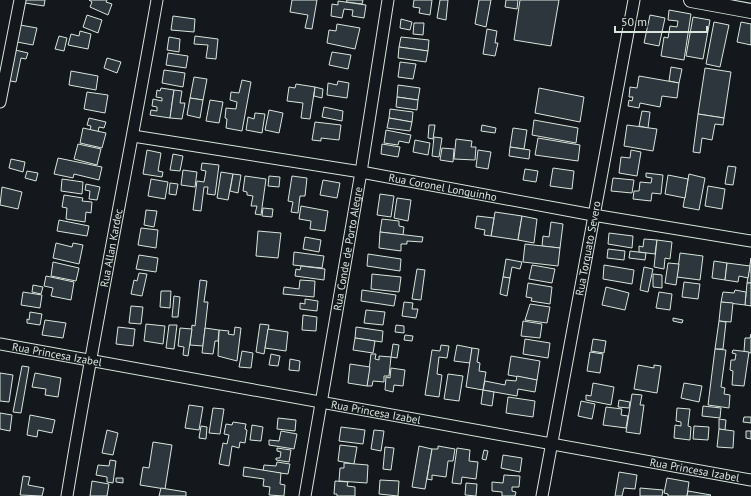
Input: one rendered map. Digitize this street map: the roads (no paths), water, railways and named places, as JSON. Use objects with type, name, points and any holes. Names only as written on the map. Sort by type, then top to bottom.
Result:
[{"type":"street","points":[[0,102],[20,0]]},
{"type":"street","name":"Rua Allan Kardec","points":[[67,496],[89,360],[133,136],[157,0]]},
{"type":"street","name":"Rua Conde de Porto Alegre","points":[[305,496],[361,172],[388,0]]},
{"type":"street","name":"Rua Torquato Severo","points":[[542,496],[592,215],[634,0]]},
{"type":"street","points":[[691,0],[732,4],[751,11]]},
{"type":"street","name":"Rua Coronel Longuinho","points":[[133,136],[361,172],[592,215],[751,241]]},
{"type":"street","name":"Rua Princesa Izabel","points":[[0,344],[751,480]]}]
